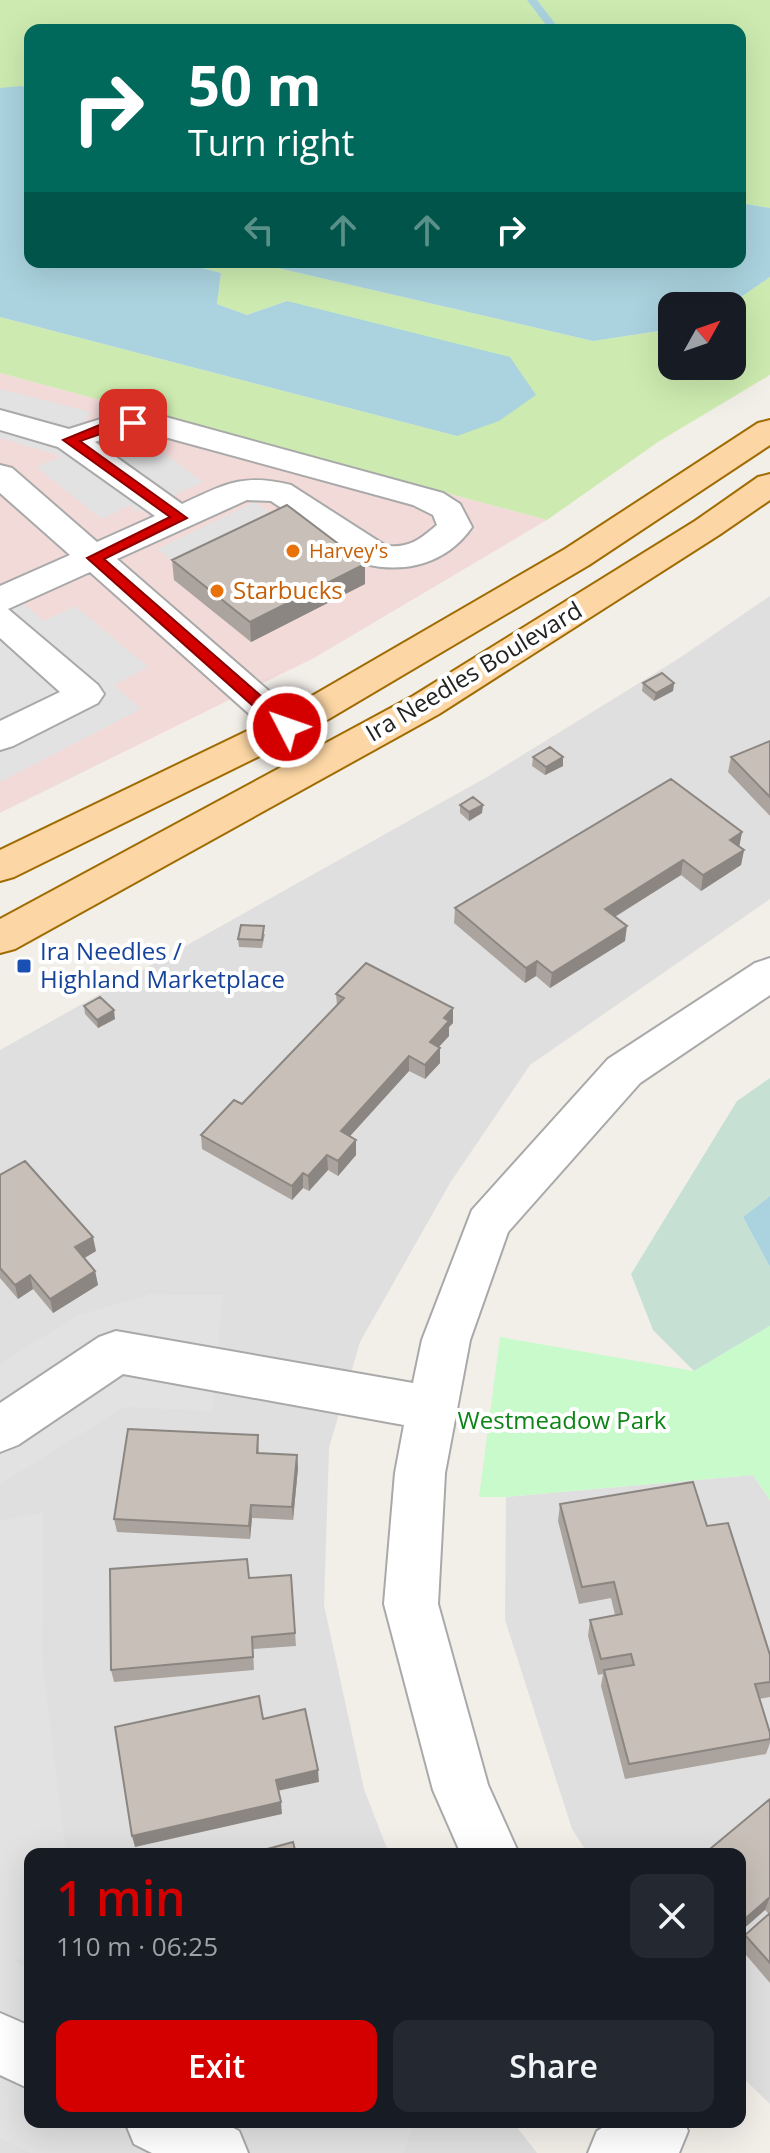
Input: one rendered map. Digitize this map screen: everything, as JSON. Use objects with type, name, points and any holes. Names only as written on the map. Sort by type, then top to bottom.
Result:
[{"type":"main road","name":"Ira Needles Boulevard","points":[[0,867],[287,727],[577,557],[770,430]]},
{"type":"main road","name":"Ira Needles Boulevard","points":[[0,938],[426,705],[707,528],[770,484]]},
{"type":"street","points":[[0,420],[70,440],[180,518]]},
{"type":"street","points":[[0,600],[242,489],[279,492],[377,556],[401,558],[427,551],[455,527],[452,514],[444,505],[425,498],[151,423],[107,427],[70,440]]},
{"type":"street","points":[[0,475],[287,727]]},
{"type":"street","points":[[0,618],[85,694],[0,737]]},
{"type":"street","points":[[487,1848],[461,1790],[411,1604],[420,1473],[446,1340],[488,1223],[624,1071],[770,974]]},
{"type":"street","points":[[0,1430],[116,1352],[431,1408]]},
{"type":"street","points":[[0,2043],[24,2055]]},
{"type":"street","points":[[168,2128],[217,2153]]},
{"type":"shaded area","points":[[0,373],[547,520],[314,658],[0,813]]},
{"type":"shaded area","points":[[0,389],[91,412],[82,426],[127,456],[152,444],[203,482],[138,512],[130,505],[102,519],[36,467],[62,456],[0,438]]},
{"type":"shaded area","points":[[255,502],[277,517],[178,565],[157,549]]},
{"type":"shaded area","points":[[0,584],[44,621],[75,606],[148,667],[114,685],[141,709],[0,782]]},
{"type":"shaded area","points":[[770,596],[770,899],[530,1065],[450,1183],[360,1342],[329,1448],[324,1605],[364,1789],[387,1848],[24,1848],[24,2128],[518,2128],[537,2153],[0,2153],[0,1050],[487,777],[678,659]]},
{"type":"shaded area","points":[[151,1294],[223,1295],[212,1411],[125,1407],[0,1484],[0,1364],[76,1316]]},
{"type":"shaded area","points":[[753,1475],[770,1500],[770,2104],[746,2081],[746,1848],[584,1848],[572,1829],[505,1620],[506,1497]]},
{"type":"shaded area","points":[[43,1513],[42,1656],[65,1848],[24,1848],[24,1958],[14,1961],[24,1966],[24,2128],[413,2128],[403,2153],[31,2153],[0,2138],[0,1520]]},
{"type":"green space","points":[[0,0],[770,0],[770,208],[746,204],[746,24],[24,24],[24,88],[0,88]]},
{"type":"green space","points":[[202,268],[278,268],[593,341],[658,331],[658,380],[746,380],[746,294],[770,277],[770,375],[658,442],[547,520],[0,373],[0,317],[457,436],[287,301],[247,315],[217,304],[221,273]]},
{"type":"green space","points":[[770,1078],[770,1196],[743,1217],[770,1267],[770,1326],[694,1371],[653,1330],[631,1274],[737,1101]]},
{"type":"green space","name":"Westmeadow Park","points":[[770,1326],[770,1500],[753,1475],[479,1497],[500,1337],[694,1371]]},
{"type":"water","points":[[24,87],[24,268],[202,268],[221,273],[217,304],[247,315],[287,301],[510,357],[536,395],[499,421],[457,436],[0,317],[0,88]]},
{"type":"water","points":[[746,204],[770,208],[770,277],[746,294],[658,292],[658,331],[593,341],[278,268],[746,268]]},
{"type":"water","points":[[770,1196],[770,1267],[743,1217]]},
{"type":"building","points":[[287,505],[365,564],[250,622],[172,560]]},
{"type":"building","points":[[662,673],[674,683],[656,693],[643,683]]},
{"type":"building","points":[[770,741],[770,797],[731,757]]},
{"type":"building","points":[[550,747],[563,757],[546,767],[533,757]]},
{"type":"building","points":[[671,779],[742,832],[730,840],[744,850],[703,875],[683,860],[605,909],[627,926],[552,973],[537,961],[526,968],[455,908]]},
{"type":"building","points":[[473,797],[483,805],[469,812],[460,805]]},
{"type":"building","points":[[241,925],[264,926],[262,940],[238,939]]},
{"type":"building","points":[[366,963],[453,1008],[444,1018],[449,1021],[430,1042],[440,1048],[425,1065],[409,1056],[341,1131],[356,1140],[338,1161],[327,1155],[308,1176],[303,1173],[292,1186],[201,1135],[234,1100],[242,1104],[344,998],[336,994]]},
{"type":"building","points":[[100,997],[114,1010],[97,1020],[84,1006]]},
{"type":"building","points":[[25,1161],[93,1237],[75,1247],[95,1271],[50,1299],[30,1275],[15,1285],[0,1268],[0,1175]]},
{"type":"building","points":[[128,1429],[258,1435],[257,1453],[297,1455],[292,1507],[251,1505],[249,1526],[114,1519]]},
{"type":"building","points":[[693,1482],[707,1526],[728,1523],[770,1655],[770,1682],[755,1684],[770,1739],[629,1764],[604,1670],[634,1665],[631,1654],[601,1659],[590,1620],[622,1614],[614,1582],[582,1587],[560,1504]]},
{"type":"building","points":[[247,1559],[249,1578],[291,1575],[295,1633],[252,1637],[253,1657],[111,1670],[110,1569]]},
{"type":"building","points":[[259,1696],[263,1719],[305,1709],[318,1770],[276,1780],[281,1802],[132,1836],[115,1727]]},
{"type":"building","points":[[770,1799],[770,1897],[746,1918],[746,1848],[711,1848]]},
{"type":"building","points":[[293,1842],[294,1848],[271,1848]]},
{"type":"building","points":[[770,1913],[770,1963],[746,1936]]},
{"type":"waterway","points":[[532,0],[550,24]]},
{"type":"place","name":"Harvey's","points":[[293,551]]},
{"type":"place","name":"Starbucks","points":[[217,591]]},
{"type":"place","name":"Ira Needles / Highland Marketplace","points":[[24,966]]},
{"type":"route","points":[[133,423],[107,427],[70,440],[180,518],[94,558],[287,727]]}]
